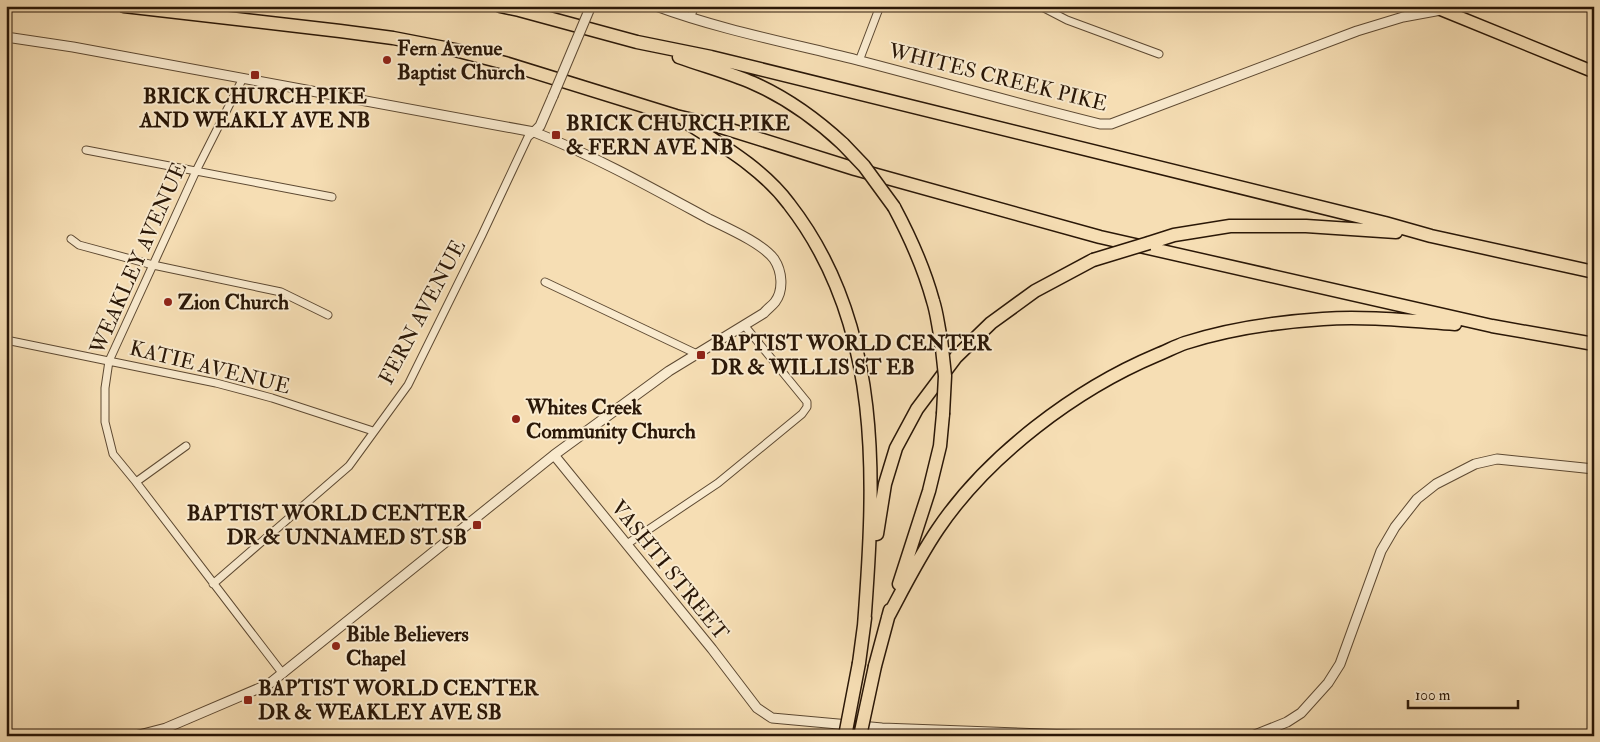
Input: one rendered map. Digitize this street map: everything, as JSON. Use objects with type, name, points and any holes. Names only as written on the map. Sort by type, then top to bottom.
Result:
[{"type":"highway","points":[[124,6],[331,30],[420,43],[505,63],[676,116],[718,126],[854,169],[1100,236],[1492,326],[1594,344]]},
{"type":"highway","points":[[500,6],[637,42],[711,57],[1385,223],[1431,236],[1594,272]]},
{"type":"highway","points":[[637,42],[752,83],[791,102],[817,120],[864,166],[894,207],[909,235],[934,302],[945,376],[940,446],[929,491],[888,617],[860,736]]},
{"type":"highway","points":[[676,116],[720,144],[760,173],[789,204],[816,244],[836,282],[850,325],[862,372],[868,419],[872,476],[871,536],[864,626]]},
{"type":"highway","points":[[846,736],[859,663],[885,484],[896,448],[918,409],[956,357],[991,323],[1035,291],[1094,260],[1174,235],[1230,226],[1306,226],[1367,229],[1431,236]]},
{"type":"highway","points":[[888,617],[915,566],[939,528],[969,489],[1014,445],[1051,415],[1096,385],[1140,362],[1185,343],[1233,331],[1278,323],[1360,318],[1492,326]]},
{"type":"main road","points":[[1436,8],[1594,72]]},
{"type":"street","name":"WHITES CREEK PIKE","points":[[656,6],[690,18],[859,60],[1100,124],[1111,124],[1358,31],[1436,8]]},
{"type":"street","points":[[690,18],[695,6]]},
{"type":"street","points":[[859,60],[880,6]]},
{"type":"street","points":[[1040,6],[1064,19],[1159,54]]},
{"type":"street","name":"FERN AVENUE","points":[[214,584],[349,466],[408,385],[528,137],[540,126],[590,7]]},
{"type":"street","points":[[6,38],[74,47],[534,132],[565,144],[747,239],[769,253],[780,270],[781,289],[776,301],[764,313],[669,371],[554,455],[283,674],[269,684],[166,728],[135,736]]},
{"type":"street","name":"WEAKLEY AVENUE","points":[[243,78],[196,171],[109,361],[105,388],[105,422],[113,454],[283,674]]},
{"type":"street","points":[[86,150],[332,196]]},
{"type":"street","points":[[71,239],[78,245],[153,265],[281,292],[328,316]]},
{"type":"street","points":[[545,282],[697,354]]},
{"type":"street","points":[[627,544],[718,483],[802,414],[807,407],[807,402],[744,325]]},
{"type":"street","name":"KATIE AVENUE","points":[[6,340],[216,383],[272,398],[374,432]]},
{"type":"street","points":[[136,482],[186,446]]},
{"type":"street","name":"VASHTI STREET","points":[[554,455],[712,649],[757,708],[772,718],[882,728],[1096,736]]},
{"type":"street","points":[[1252,736],[1287,722],[1305,711],[1328,683],[1340,664],[1381,551],[1395,527],[1417,499],[1436,484],[1475,464],[1497,459],[1594,469]]},
{"type":"waterway","points":[[6,727],[9,736]]},
{"type":"place","name":"Fern Avenue Baptist Church","points":[[387,60]]},
{"type":"place","name":"BRICK CHURCH PIKE AND WEAKLY AVE NB","points":[[255,75]]},
{"type":"place","name":"BRICK CHURCH PIKE & FERN AVE NB","points":[[556,135]]},
{"type":"place","name":"Zion Church","points":[[168,302]]},
{"type":"place","name":"BAPTIST WORLD CENTER DR & WILLIS ST EB","points":[[701,355]]},
{"type":"place","name":"Whites Creek Community Church","points":[[516,419]]},
{"type":"place","name":"BAPTIST WORLD CENTER DR & UNNAMED ST SB","points":[[477,525]]},
{"type":"place","name":"Bible Believers Chapel","points":[[336,646]]},
{"type":"place","name":"BAPTIST WORLD CENTER DR & WEAKLEY AVE SB","points":[[248,700]]}]
